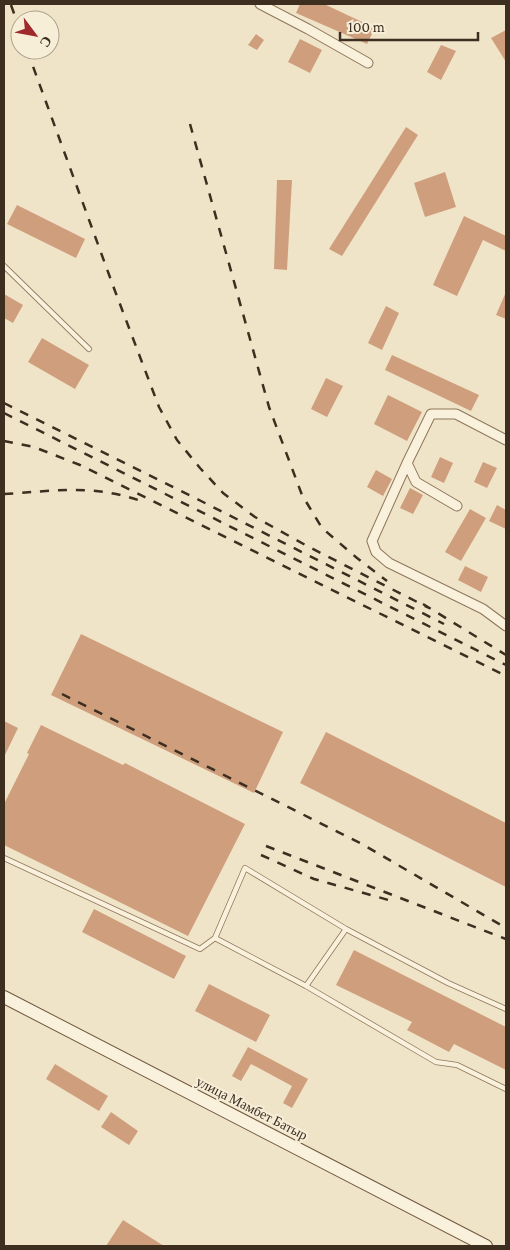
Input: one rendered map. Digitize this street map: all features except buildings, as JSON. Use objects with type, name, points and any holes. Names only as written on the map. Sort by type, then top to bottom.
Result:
[{"type":"main road","name":"улица Мамбет Батыр","points":[[4,997],[486,1246]]},
{"type":"street","points":[[260,4],[368,63]]},
{"type":"street","points":[[506,440],[456,414],[431,414],[372,541],[376,552],[389,563],[482,609],[506,626]]},
{"type":"street","points":[[407,464],[416,482],[457,506]]},
{"type":"lane","points":[[4,266],[89,349]]},
{"type":"lane","points":[[4,858],[200,950],[215,938],[245,868],[346,929],[448,983],[506,1009]]},
{"type":"lane","points":[[306,986],[346,929]]},
{"type":"lane","points":[[215,938],[306,986],[436,1062],[457,1064],[506,1088]]},
{"type":"railway","points":[[11,5],[13,10]]},
{"type":"railway","points":[[31,60],[159,407],[177,440],[223,493],[255,517],[309,547],[429,608]]},
{"type":"railway","points":[[190,124],[269,407],[302,495],[322,528],[387,581]]},
{"type":"railway","points":[[4,403],[444,624]]},
{"type":"railway","points":[[4,413],[506,665]]},
{"type":"railway","points":[[4,441],[34,447],[80,465],[506,676]]},
{"type":"railway","points":[[4,494],[73,490],[106,492],[141,501]]},
{"type":"railway","points":[[423,604],[506,655]]},
{"type":"railway","points":[[62,694],[362,844],[506,928]]},
{"type":"railway","points":[[266,846],[506,939]]},
{"type":"railway","points":[[261,855],[314,879],[392,901]]}]
